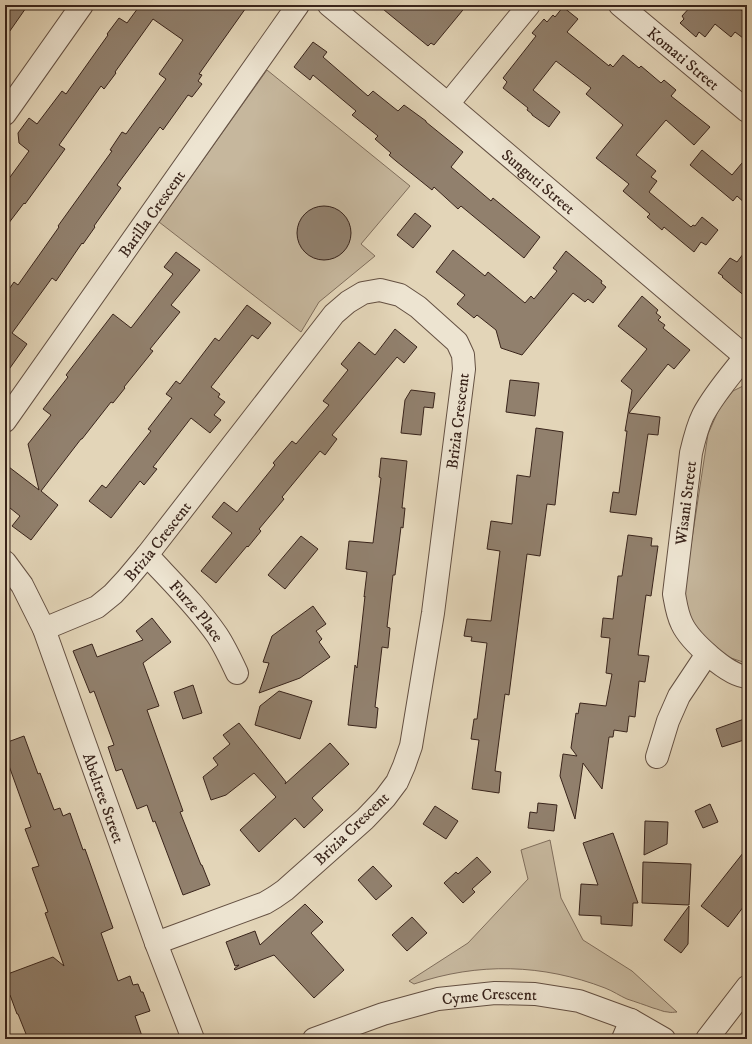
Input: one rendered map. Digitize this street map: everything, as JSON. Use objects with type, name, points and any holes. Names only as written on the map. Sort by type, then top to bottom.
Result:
[{"type":"street","points":[[5,114],[82,5]]},
{"type":"street","name":"Barilla Crescent","points":[[5,421],[298,5]]},
{"type":"street","name":"Sunguti Street","points":[[329,5],[448,104],[746,358]]},
{"type":"street","points":[[448,104],[529,5]]},
{"type":"street","name":"Komati Street","points":[[620,5],[747,111]]},
{"type":"street","name":"Brizia Crescent","points":[[44,629],[97,607],[118,589],[147,555],[334,314],[348,302],[363,293],[380,290],[400,296],[418,307],[457,342],[463,355],[464,369],[433,613],[411,746],[404,766],[396,782],[385,798],[365,819],[275,898],[156,943]]},
{"type":"street","name":"Wisani Street","points":[[746,358],[715,395],[702,416],[696,432],[691,453],[674,594],[676,610],[682,625],[694,641],[707,654],[733,672],[743,677],[747,677]]},
{"type":"street","name":"Furze Place","points":[[147,555],[196,608],[216,634],[228,653],[237,673]]},
{"type":"street","name":"Abeltree Street","points":[[5,562],[22,585],[44,629],[156,943],[193,1039]]},
{"type":"street","points":[[657,758],[668,721],[679,696],[707,654]]},
{"type":"street","points":[[707,1039],[747,987]]},
{"type":"street","name":"Cyme Crescent","points":[[314,1039],[383,1014],[438,1000],[495,993],[535,994],[579,1002],[627,1030],[664,1039]]},
{"type":"shaded area","points":[[267,70],[410,186],[361,244],[375,256],[319,302],[301,332],[159,222]]},
{"type":"shaded area","points":[[747,384],[747,662],[743,662],[725,656],[704,639],[688,619],[683,605],[708,434],[719,409],[733,391]]},
{"type":"shaded area","points":[[550,840],[561,898],[583,940],[632,971],[677,1012],[666,1012],[653,1008],[582,980],[534,970],[486,969],[438,977],[414,984],[409,981],[468,943],[528,879],[521,850]]},
{"type":"building","points":[[5,5],[28,5],[5,38]]},
{"type":"building","points":[[133,5],[248,5],[199,74],[202,75],[198,81],[202,84],[192,97],[188,95],[163,130],[160,127],[117,185],[121,188],[83,244],[82,243],[56,281],[52,278],[12,333],[27,344],[5,375],[5,295],[14,282],[18,285],[112,151],[110,150],[122,132],[126,134],[166,79],[159,74],[183,40],[153,19],[115,72],[116,73],[104,89],[101,86],[59,145],[65,149],[25,204],[24,203],[5,228],[5,184],[29,151],[19,143],[18,133],[29,118],[37,124],[62,91],[66,94],[119,18],[127,23],[138,8]]},
{"type":"building","points":[[378,5],[467,5],[434,45],[431,43],[428,46]]},
{"type":"building","points":[[692,5],[735,5],[747,15],[747,41],[735,32],[731,37],[715,24],[705,37],[699,32],[696,37],[680,23],[684,19],[682,16]]},
{"type":"building","points":[[563,7],[578,19],[567,32],[609,66],[610,64],[613,67],[623,55],[639,68],[641,66],[661,83],[664,80],[676,90],[671,96],[710,127],[694,145],[666,120],[636,155],[656,171],[651,177],[657,181],[649,192],[691,227],[693,225],[695,226],[702,217],[718,230],[706,245],[701,242],[694,252],[664,227],[662,230],[647,217],[650,214],[623,191],[629,184],[596,158],[623,125],[586,94],[591,88],[556,61],[533,90],[560,112],[549,127],[532,115],[527,110],[528,108],[503,88],[507,82],[503,78],[536,36],[532,33],[544,19],[547,22],[553,15],[555,17]]},
{"type":"building","points":[[313,42],[327,52],[323,57],[368,96],[373,91],[398,111],[404,105],[463,152],[451,167],[491,201],[493,198],[540,237],[524,258],[461,206],[458,209],[434,187],[432,190],[396,161],[389,155],[391,153],[375,139],[378,136],[352,115],[356,111],[313,75],[310,80],[294,67]]},
{"type":"building","points":[[702,150],[732,175],[747,157],[747,205],[737,196],[733,201],[690,165]]},
{"type":"building","points":[[324,206],[334,208],[343,214],[349,223],[351,233],[349,243],[343,252],[334,258],[324,260],[314,258],[305,252],[299,243],[297,233],[299,223],[305,214],[314,208]]},
{"type":"building","points":[[415,213],[431,226],[413,248],[397,235]]},
{"type":"building","points":[[747,249],[747,298],[718,273],[730,258],[737,262]]},
{"type":"building","points":[[453,250],[485,276],[488,272],[525,303],[531,296],[534,299],[557,271],[553,268],[566,251],[602,281],[601,283],[606,287],[593,303],[588,299],[585,302],[573,293],[522,355],[501,348],[496,330],[477,315],[474,318],[457,304],[465,295],[436,272]]},
{"type":"building","points":[[176,252],[200,270],[171,305],[180,312],[150,349],[153,351],[124,387],[125,388],[113,403],[111,402],[41,491],[58,505],[31,540],[12,526],[20,516],[5,504],[5,464],[39,490],[28,444],[51,415],[43,409],[68,377],[66,375],[113,314],[131,328],[173,274],[164,267]]},
{"type":"building","points":[[642,296],[658,310],[656,313],[661,317],[658,320],[665,325],[663,328],[690,350],[674,369],[668,364],[629,413],[660,417],[658,435],[648,434],[636,515],[610,512],[613,492],[619,493],[627,431],[625,431],[632,390],[621,381],[647,349],[618,326]]},
{"type":"building","points":[[247,305],[271,323],[258,339],[252,335],[211,387],[220,394],[218,397],[225,402],[214,415],[221,420],[210,433],[191,418],[153,467],[157,469],[144,485],[140,481],[111,518],[89,501],[102,485],[106,488],[151,431],[148,429],[172,398],[166,394],[176,381],[180,384],[215,338],[219,341]]},
{"type":"building","points":[[395,329],[417,347],[404,363],[397,357],[332,435],[337,439],[325,455],[320,451],[282,497],[284,499],[259,529],[261,531],[216,583],[201,571],[232,533],[212,517],[224,502],[237,512],[275,465],[273,463],[292,441],[296,444],[329,405],[323,401],[348,370],[341,364],[359,342],[375,355]]},
{"type":"building","points":[[510,380],[539,383],[535,416],[506,412]]},
{"type":"building","points":[[411,390],[435,393],[433,408],[424,407],[421,435],[401,433],[405,400]]},
{"type":"building","points":[[536,428],[563,432],[555,505],[547,504],[540,556],[527,554],[509,695],[505,694],[495,771],[501,772],[499,793],[472,789],[479,740],[471,739],[474,719],[477,719],[487,643],[471,641],[472,637],[464,636],[467,619],[491,621],[500,551],[487,549],[491,521],[512,524],[517,475],[530,477]]},
{"type":"building","points":[[381,458],[407,461],[402,508],[405,508],[403,528],[401,527],[395,575],[393,575],[387,627],[390,628],[388,648],[382,647],[375,707],[378,708],[376,728],[348,725],[355,665],[357,668],[367,572],[346,569],[349,541],[373,543],[381,478],[379,477]]},
{"type":"building","points":[[628,535],[652,538],[651,546],[658,546],[651,596],[646,595],[638,655],[649,656],[645,682],[639,681],[635,717],[629,716],[627,732],[614,730],[613,737],[609,737],[602,789],[583,763],[575,819],[560,776],[563,754],[577,756],[571,748],[576,713],[578,714],[580,703],[606,706],[612,674],[606,673],[610,638],[601,637],[603,618],[613,619],[618,576],[622,576]]},
{"type":"building","points":[[301,536],[318,549],[285,589],[268,575]]},
{"type":"building","points":[[313,606],[326,624],[316,631],[322,639],[319,642],[330,657],[300,678],[259,693],[269,663],[263,662],[272,636]]},
{"type":"building","points":[[152,618],[171,642],[143,663],[159,706],[147,710],[183,811],[180,812],[210,885],[183,895],[155,821],[153,822],[147,805],[137,809],[122,769],[116,771],[108,747],[114,745],[94,691],[90,693],[73,651],[92,644],[97,657],[143,640],[136,631]]},
{"type":"building","points":[[193,685],[202,713],[183,719],[174,692]]},
{"type":"building","points":[[279,691],[312,701],[300,739],[255,725],[260,706]]},
{"type":"building","points":[[747,718],[747,739],[722,747],[716,729]]},
{"type":"building","points":[[239,723],[286,782],[285,784],[330,743],[349,764],[312,798],[323,810],[304,828],[295,818],[259,852],[240,830],[276,797],[254,773],[226,795],[211,800],[203,777],[218,765],[213,758],[230,744],[223,735]]},
{"type":"building","points":[[24,736],[38,774],[40,773],[54,810],[60,808],[63,816],[70,813],[83,850],[85,849],[113,928],[101,933],[118,981],[130,976],[133,985],[138,984],[141,992],[143,992],[150,1011],[135,1016],[143,1039],[28,1039],[10,995],[5,996],[5,975],[53,957],[64,966],[45,913],[48,912],[32,868],[39,866],[25,829],[31,827],[8,763],[5,764],[5,743]]},
{"type":"building","points":[[538,803],[557,805],[554,831],[528,828],[530,812],[537,813]]},
{"type":"building","points":[[710,804],[718,822],[703,828],[695,811]]},
{"type":"building","points":[[435,806],[458,821],[446,839],[423,824]]},
{"type":"building","points":[[645,821],[668,822],[667,844],[644,855]]},
{"type":"building","points":[[613,833],[638,903],[633,903],[632,926],[601,924],[601,916],[579,915],[581,884],[598,885],[583,843]]},
{"type":"building","points":[[747,848],[747,902],[728,927],[701,906]]},
{"type":"building","points":[[477,857],[491,872],[472,889],[475,892],[463,903],[444,883],[456,872],[458,874]]},
{"type":"building","points":[[643,862],[691,864],[689,905],[642,903]]},
{"type":"building","points":[[373,866],[392,886],[376,900],[358,880]]},
{"type":"building","points":[[305,904],[323,922],[311,933],[344,970],[314,998],[274,955],[235,970],[234,969],[239,965],[235,966],[226,942],[255,931],[260,945]]},
{"type":"building","points":[[689,906],[688,944],[681,953],[664,940]]},
{"type":"building","points":[[412,917],[427,933],[407,951],[392,935]]}]
